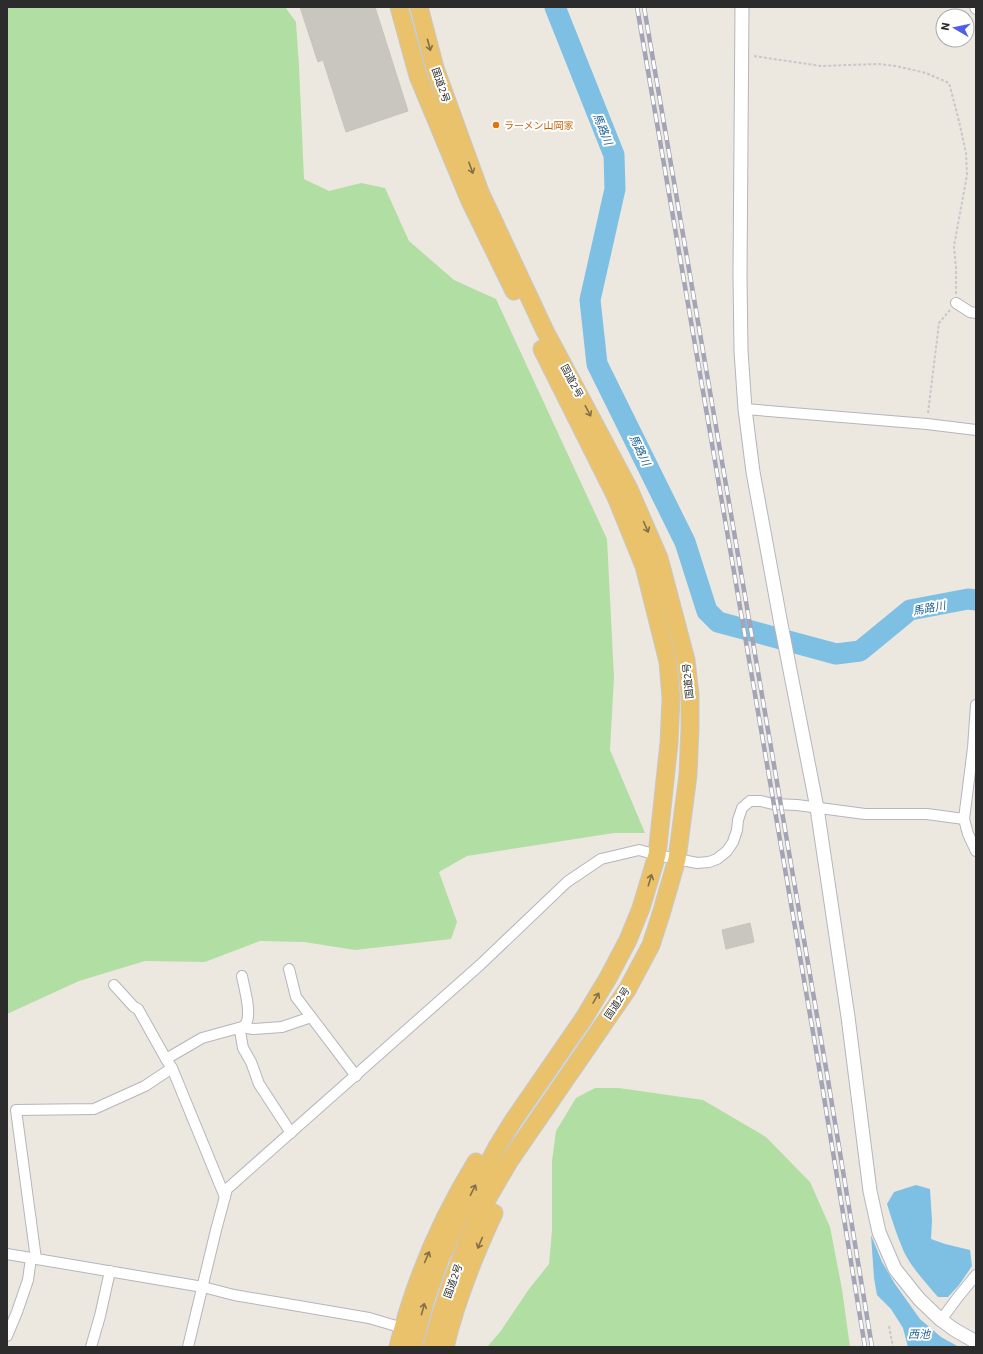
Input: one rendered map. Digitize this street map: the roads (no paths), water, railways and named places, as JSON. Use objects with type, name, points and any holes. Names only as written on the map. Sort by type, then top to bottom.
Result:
[{"type":"highway","name":"国道2号","points":[[399,7],[418,76],[470,201],[616,497],[644,566],[668,662],[671,698],[669,743],[657,855],[641,908],[628,940],[608,978],[584,1018],[513,1120],[476,1184],[440,1259],[425,1301],[413,1347]]},
{"type":"highway","name":"国道2号","points":[[419,7],[435,68],[480,192],[545,331],[629,489],[660,558],[686,660],[690,695],[688,775],[676,859],[651,945],[627,990],[510,1160],[489,1196],[455,1273],[432,1347]]},
{"type":"highway","points":[[398,1347],[414,1291],[428,1255],[463,1184],[514,1103],[549,1054],[584,1018]]},
{"type":"highway","points":[[445,1347],[466,1277],[501,1196],[544,1123],[593,1048],[602,1026]]},
{"type":"street","points":[[742,7],[740,291],[741,351],[745,409],[753,472],[817,808],[848,1017],[870,1191],[879,1232],[895,1269],[919,1299],[941,1320],[961,1334],[976,1342]]},
{"type":"street","points":[[956,303],[970,312],[976,313]]},
{"type":"street","points":[[745,409],[927,424],[976,430]]},
{"type":"street","points":[[976,705],[973,748],[964,819],[968,834],[976,852]]},
{"type":"street","points":[[188,1347],[227,1189],[480,966],[567,882],[601,859],[639,850],[697,863],[709,862],[717,859],[727,851],[733,842],[742,808],[750,801],[797,805],[865,814],[927,814],[964,819]]},
{"type":"street","points":[[289,969],[296,997],[356,1076]]},
{"type":"street","points":[[242,976],[247,999],[248,1017],[247,1022],[240,1031],[243,1048],[251,1062],[258,1084],[291,1133]]},
{"type":"street","points":[[114,986],[134,1007],[138,1009],[169,1063],[225,1197]]},
{"type":"street","points":[[7,1336],[28,1280],[33,1258],[16,1110],[94,1109],[145,1086],[169,1063],[202,1038],[242,1027],[253,1029],[282,1027],[311,1017]]},
{"type":"street","points":[[7,1254],[203,1287],[234,1295],[369,1318],[403,1328]]},
{"type":"street","points":[[91,1347],[100,1316],[110,1271]]},
{"type":"street","points":[[941,1320],[976,1275]]},
{"type":"water","points":[[916,1185],[930,1189],[932,1221],[931,1239],[970,1250],[972,1266],[959,1285],[948,1297],[938,1297],[911,1264],[901,1246],[887,1204],[894,1192]]},
{"type":"water","name":"西池","points":[[871,1235],[882,1262],[895,1284],[920,1319],[941,1337],[959,1347],[908,1347],[903,1328],[891,1309],[877,1295],[874,1278]]},
{"type":"waterway","name":"馬路川","points":[[555,7],[614,155],[615,189],[590,300],[597,364],[685,542],[707,611],[718,622],[836,654],[860,651],[910,610],[968,599],[976,600]]},
{"type":"railway","points":[[637,7],[820,1073],[865,1347]]},
{"type":"railway","points":[[644,7],[827,1074],[872,1347]]},
{"type":"place","name":"ラーメン山岡家","points":[[496,125]]}]
